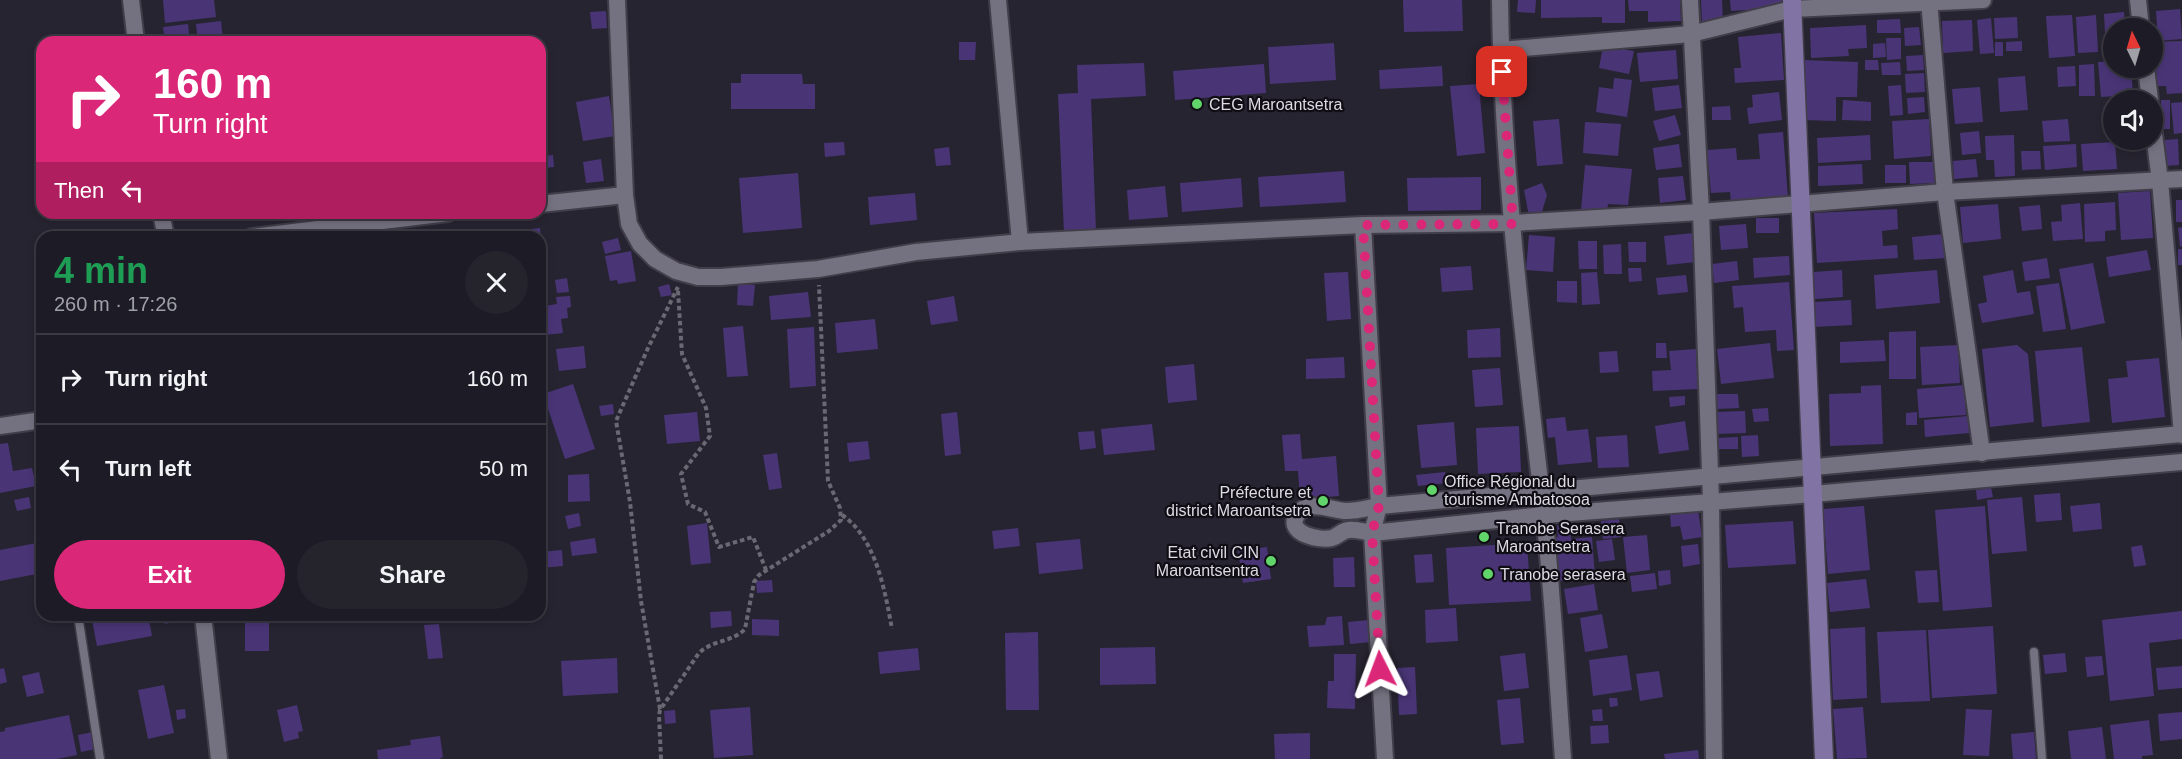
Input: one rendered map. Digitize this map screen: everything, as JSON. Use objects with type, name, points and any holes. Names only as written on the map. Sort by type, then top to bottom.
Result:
[{"type":"main road","points":[[1792,4],[1824,759]]},
{"type":"street","points":[[131,0],[135,36]]},
{"type":"street","points":[[617,0],[625,195],[629,224],[640,244],[655,259],[681,272],[698,277],[818,270],[916,252],[1020,242],[1363,225],[1513,224],[1701,212],[1945,192],[2182,179]]},
{"type":"street","points":[[998,0],[1020,242]]},
{"type":"street","points":[[1500,0],[1501,50],[1513,224],[1544,515],[1563,759]]},
{"type":"street","points":[[1690,0],[1701,212],[1711,501],[1714,759]]},
{"type":"street","points":[[1501,50],[1691,34],[1792,4],[1983,0]]},
{"type":"street","points":[[2138,0],[2140,18]]},
{"type":"street","points":[[1929,1],[1945,192],[1982,453]]},
{"type":"street","points":[[2156,150],[2182,434],[1344,511],[1330,507],[1310,507],[1296,516],[1296,525],[1298,530],[1311,537],[1330,538],[1348,530],[1372,533],[1544,515],[2182,462]]},
{"type":"street","points":[[546,203],[625,195]]},
{"type":"street","points":[[301,231],[399,219]]},
{"type":"street","points":[[1363,225],[1379,506],[1372,533],[1384,759]]},
{"type":"street","points":[[0,426],[36,421]]},
{"type":"street","points":[[204,621],[219,759]]},
{"type":"lane","points":[[79,621],[100,759]]},
{"type":"lane","points":[[2034,652],[2042,759]]},
{"type":"path","points":[[818,270],[828,481],[842,515],[853,525],[870,549],[878,567],[885,589],[892,629]]},
{"type":"path","points":[[681,272],[678,290],[682,354],[706,408],[710,436],[681,474],[688,504],[705,512],[719,547],[753,537],[766,570]]},
{"type":"path","points":[[661,759],[660,710],[641,601],[630,502],[616,421],[648,348],[678,290]]},
{"type":"path","points":[[660,710],[705,647],[740,634],[745,629],[754,582],[766,570],[829,531],[838,524],[842,515]]},
{"type":"building","points":[[163,0],[214,0],[216,17],[165,23]]},
{"type":"building","points":[[1403,0],[1462,0],[1463,31],[1404,32]]},
{"type":"building","points":[[1518,0],[1536,0],[1535,13],[1517,12]]},
{"type":"building","points":[[1541,0],[1625,0],[1625,23],[1602,23],[1602,17],[1541,18]]},
{"type":"building","points":[[1628,0],[1680,0],[1681,21],[1648,22],[1648,11],[1629,11]]},
{"type":"building","points":[[1701,0],[1722,0],[1723,23],[1702,23]]},
{"type":"building","points":[[1730,0],[1782,0],[1782,8],[1731,11]]},
{"type":"building","points":[[2180,9],[2182,39],[2163,41],[2163,18],[2156,18],[2156,11]]},
{"type":"building","points":[[606,11],[607,28],[592,29],[590,12]]},
{"type":"building","points":[[2124,12],[2124,18],[2104,18],[2104,14]]},
{"type":"building","points":[[2072,15],[2075,56],[2049,58],[2046,16]]},
{"type":"building","points":[[2096,15],[2098,52],[2078,53],[2076,17]]},
{"type":"building","points":[[2017,17],[2018,38],[1995,39],[1994,18]]},
{"type":"building","points":[[1991,18],[1994,53],[1980,54],[1977,20]]},
{"type":"building","points":[[1900,19],[1901,33],[1877,33],[1877,20]]},
{"type":"building","points":[[1972,20],[1973,51],[1943,53],[1942,21]]},
{"type":"building","points":[[221,21],[222,36],[197,36],[196,24]]},
{"type":"building","points":[[188,24],[189,36],[164,36],[163,27]]},
{"type":"building","points":[[1866,25],[1867,48],[1848,49],[1849,56],[1811,58],[1810,28]]},
{"type":"building","points":[[1919,27],[1921,45],[1905,46],[1904,28]]},
{"type":"building","points":[[1781,33],[1784,80],[1735,83],[1734,68],[1741,68],[1738,37]]},
{"type":"building","points":[[1886,38],[1901,38],[1901,59],[1887,60]]},
{"type":"building","points":[[2022,41],[2022,51],[2006,51],[2006,42]]},
{"type":"building","points":[[2182,41],[2182,93],[2167,94],[2166,86],[2155,86],[2155,78],[2163,78],[2163,42]]},
{"type":"building","points":[[959,42],[976,42],[975,60],[959,60]]},
{"type":"building","points":[[1995,42],[2003,42],[2003,56],[1995,56]]},
{"type":"building","points":[[1334,43],[1336,80],[1270,84],[1268,47]]},
{"type":"building","points":[[1885,43],[1886,57],[1873,58],[1873,44]]},
{"type":"building","points":[[1603,46],[1634,51],[1629,74],[1599,68]]},
{"type":"building","points":[[1676,50],[1678,79],[1640,82],[1637,53]]},
{"type":"building","points":[[1923,55],[1924,70],[1907,71],[1906,56]]},
{"type":"building","points":[[1803,60],[1858,62],[1857,97],[1836,97],[1836,121],[1802,120]]},
{"type":"building","points":[[1865,60],[1878,60],[1879,70],[1865,70]]},
{"type":"building","points":[[1900,62],[1901,75],[1882,75],[1881,63]]},
{"type":"building","points":[[2098,62],[2103,62],[2103,78],[2132,78],[2133,90],[2103,90],[2103,97],[2101,97]]},
{"type":"building","points":[[1144,63],[1146,96],[1091,99],[1096,232],[1064,233],[1058,94],[1078,93],[1077,65]]},
{"type":"building","points":[[1264,64],[1266,93],[1175,100],[1173,71]]},
{"type":"building","points":[[2094,64],[2095,96],[2079,96],[2079,65]]},
{"type":"building","points":[[1442,66],[1443,86],[1380,89],[1379,70]]},
{"type":"building","points":[[2075,66],[2076,86],[2058,87],[2057,67]]},
{"type":"building","points":[[1924,73],[1925,92],[1906,93],[1905,74]]},
{"type":"building","points":[[741,74],[802,74],[803,84],[815,84],[815,109],[731,109],[731,83],[741,83]]},
{"type":"building","points":[[2025,76],[2028,110],[2000,112],[1998,78]]},
{"type":"building","points":[[1614,78],[1632,80],[1627,117],[1596,112],[1599,87],[1613,89]]},
{"type":"building","points":[[1479,84],[1485,153],[1457,156],[1450,86]]},
{"type":"building","points":[[1679,85],[1682,108],[1655,111],[1652,88]]},
{"type":"building","points":[[1901,85],[1903,115],[1890,116],[1888,86]]},
{"type":"building","points":[[1980,87],[1983,122],[1955,124],[1952,89]]},
{"type":"building","points":[[1779,92],[1782,120],[1749,124],[1747,108],[1753,107],[1752,95]]},
{"type":"building","points":[[609,96],[615,136],[583,141],[576,102]]},
{"type":"building","points":[[1924,97],[1925,112],[1908,114],[1907,98]]},
{"type":"building","points":[[1843,100],[1871,102],[1871,121],[1842,120]]},
{"type":"building","points":[[2163,100],[2170,100],[2170,129],[2163,129]]},
{"type":"building","points":[[2182,102],[2182,133],[2174,134],[2171,103]]},
{"type":"building","points":[[1730,106],[1731,120],[1712,120],[1712,107]]},
{"type":"building","points":[[1675,115],[1681,135],[1659,141],[1653,121]]},
{"type":"building","points":[[1559,119],[1563,164],[1537,166],[1533,121]]},
{"type":"building","points":[[1929,119],[1931,156],[1894,159],[1892,121]]},
{"type":"building","points":[[2068,119],[2070,141],[2044,142],[2042,121]]},
{"type":"building","points":[[1585,122],[1621,124],[1618,156],[1583,153]]},
{"type":"building","points":[[1979,131],[1981,153],[1962,155],[1960,133]]},
{"type":"building","points":[[1783,132],[1788,198],[1731,202],[1730,192],[1711,193],[1707,150],[1736,148],[1737,160],[1760,159],[1758,134]]},
{"type":"building","points":[[1870,135],[1871,160],[1818,163],[1817,138]]},
{"type":"building","points":[[2014,135],[2015,176],[1995,177],[1994,160],[1986,160],[1985,136]]},
{"type":"building","points":[[2178,139],[2179,165],[2165,166],[2164,140]]},
{"type":"building","points":[[844,142],[845,155],[825,157],[824,143]]},
{"type":"building","points":[[2103,143],[2103,150],[2116,150],[2117,169],[2083,171],[2081,144]]},
{"type":"building","points":[[1679,144],[1682,167],[1656,170],[1653,148]]},
{"type":"building","points":[[2076,144],[2077,167],[2045,170],[2043,146]]},
{"type":"building","points":[[949,147],[951,165],[936,166],[934,149]]},
{"type":"building","points":[[2021,151],[2040,151],[2041,169],[2022,170]]},
{"type":"building","points":[[553,155],[554,167],[546,168],[546,156]]},
{"type":"building","points":[[601,159],[604,181],[586,183],[583,162]]},
{"type":"building","points":[[1976,159],[1978,177],[1954,179],[1953,161]]},
{"type":"building","points":[[1909,162],[1934,162],[1935,183],[1910,184]]},
{"type":"building","points":[[1862,164],[1863,184],[1818,186],[1818,166]]},
{"type":"building","points":[[1585,165],[1632,169],[1628,205],[1608,204],[1607,212],[1581,210]]},
{"type":"building","points":[[1885,165],[1906,165],[1906,183],[1885,183]]},
{"type":"building","points":[[1344,171],[1346,202],[1260,207],[1258,177]]},
{"type":"building","points":[[798,173],[802,228],[743,233],[739,178]]},
{"type":"building","points":[[1683,176],[1686,200],[1660,203],[1658,178]]},
{"type":"building","points":[[1481,177],[1481,210],[1408,211],[1407,178]]},
{"type":"building","points":[[1241,178],[1243,207],[1182,212],[1180,183]]},
{"type":"building","points":[[1542,183],[1547,195],[1541,215],[1529,216],[1524,190]]},
{"type":"building","points":[[1165,186],[1168,217],[1129,220],[1127,190]]},
{"type":"building","points":[[2150,191],[2153,238],[2121,240],[2118,193]]},
{"type":"building","points":[[915,193],[917,220],[870,225],[868,197]]},
{"type":"building","points":[[2176,200],[2182,200],[2182,222],[2176,222]]},
{"type":"building","points":[[2115,202],[2116,230],[2105,231],[2105,241],[2085,242],[2084,204]]},
{"type":"building","points":[[2080,203],[2083,239],[2053,241],[2051,222],[2062,221],[2061,205]]},
{"type":"building","points":[[1998,204],[2001,239],[1963,243],[1960,207]]},
{"type":"building","points":[[2040,205],[2042,229],[2022,231],[2019,207]]},
{"type":"building","points":[[1897,209],[1898,229],[1882,231],[1883,246],[1897,245],[1898,258],[1817,263],[1814,213]]},
{"type":"building","points":[[1756,218],[1779,218],[1779,233],[1756,233]]},
{"type":"building","points":[[1746,224],[1748,248],[1721,250],[1719,226]]},
{"type":"building","points":[[2182,227],[2182,246],[2180,247],[2178,228]]},
{"type":"building","points":[[540,228],[540,231],[516,231]]},
{"type":"building","points":[[1693,233],[1696,262],[1667,265],[1664,236]]},
{"type":"building","points":[[1944,234],[1946,258],[1914,260],[1912,237]]},
{"type":"building","points":[[1529,235],[1555,237],[1553,272],[1526,270]]},
{"type":"building","points":[[618,238],[621,250],[605,254],[602,242]]},
{"type":"building","points":[[1578,241],[1597,241],[1597,269],[1579,269]]},
{"type":"building","points":[[1628,242],[1646,242],[1646,262],[1629,262]]},
{"type":"building","points":[[1621,244],[1622,274],[1604,274],[1603,245]]},
{"type":"building","points":[[2178,249],[2182,249],[2182,265],[2178,265]]},
{"type":"building","points":[[2147,250],[2151,270],[2109,277],[2106,257]]},
{"type":"building","points":[[631,251],[636,281],[618,284],[617,280],[610,281],[605,256]]},
{"type":"building","points":[[1789,256],[1790,275],[1754,278],[1753,258]]},
{"type":"building","points":[[2047,258],[2050,278],[2025,281],[2022,262]]},
{"type":"building","points":[[1737,261],[1739,280],[1714,283],[1712,264]]},
{"type":"building","points":[[2093,263],[2105,323],[2071,330],[2059,269]]},
{"type":"building","points":[[1471,266],[1473,290],[1442,292],[1440,268]]},
{"type":"building","points":[[1628,268],[1641,268],[1642,281],[1629,282]]},
{"type":"building","points":[[1842,270],[1843,297],[1815,299],[1813,272]]},
{"type":"building","points":[[1937,270],[1940,303],[1876,309],[1874,275]]},
{"type":"building","points":[[2013,270],[2017,293],[2030,291],[2034,314],[1982,323],[1978,304],[1987,302],[1983,276]]},
{"type":"building","points":[[1348,272],[1351,319],[1327,321],[1324,273]]},
{"type":"building","points":[[1597,272],[1600,304],[1582,305],[1581,273]]},
{"type":"building","points":[[1686,275],[1688,292],[1658,295],[1656,278]]},
{"type":"building","points":[[567,278],[569,292],[557,293],[555,280]]},
{"type":"building","points":[[1557,281],[1577,281],[1577,303],[1557,302]]},
{"type":"building","points":[[1789,282],[1794,350],[1777,351],[1776,330],[1745,332],[1743,307],[1734,308],[1732,286]]},
{"type":"building","points":[[2059,283],[2066,329],[2043,332],[2036,286]]},
{"type":"building","points":[[669,284],[672,295],[661,297],[658,287]]},
{"type":"building","points":[[738,284],[755,285],[753,306],[737,305]]},
{"type":"building","points":[[808,292],[811,317],[771,320],[769,296]]},
{"type":"building","points":[[570,296],[571,307],[567,308],[568,318],[561,319],[563,333],[546,335],[546,322],[548,322],[546,306],[557,304],[556,297]]},
{"type":"building","points":[[954,296],[958,321],[931,325],[927,301]]},
{"type":"building","points":[[1851,300],[1852,325],[1815,327],[1814,302]]},
{"type":"building","points":[[875,319],[878,349],[837,353],[835,323]]},
{"type":"building","points":[[743,326],[748,376],[727,377],[723,328]]},
{"type":"building","points":[[814,327],[816,386],[790,388],[787,329]]},
{"type":"building","points":[[1500,328],[1501,357],[1468,358],[1467,330]]},
{"type":"building","points":[[1916,331],[1916,379],[1889,379],[1889,332]]},
{"type":"building","points":[[1884,340],[1886,361],[1840,363],[1840,342]]},
{"type":"building","points":[[1656,343],[1666,343],[1667,358],[1656,358]]},
{"type":"building","points":[[1770,343],[1774,378],[1721,384],[1717,349]]},
{"type":"building","points":[[1958,345],[1960,383],[1922,385],[1920,347]]},
{"type":"building","points":[[2017,345],[2028,354],[2034,422],[1990,427],[1982,349]]},
{"type":"building","points":[[584,346],[586,368],[559,371],[556,349]]},
{"type":"building","points":[[2082,347],[2090,422],[2042,427],[2035,351]]},
{"type":"building","points":[[1696,349],[1698,389],[1653,391],[1652,371],[1671,370],[1669,351]]},
{"type":"building","points":[[1617,351],[1619,372],[1600,373],[1599,352]]},
{"type":"building","points":[[1344,357],[1345,378],[1306,379],[1306,359]]},
{"type":"building","points":[[2159,358],[2165,417],[2112,423],[2108,379],[2128,377],[2126,361]]},
{"type":"building","points":[[1194,364],[1197,400],[1168,403],[1165,367]]},
{"type":"building","points":[[1500,368],[1503,405],[1475,407],[1472,370]]},
{"type":"building","points":[[573,384],[595,449],[565,459],[546,403],[546,393]]},
{"type":"building","points":[[1881,385],[1883,444],[1830,446],[1829,394],[1861,393],[1861,386]]},
{"type":"building","points":[[1964,385],[1966,415],[1919,418],[1917,389]]},
{"type":"building","points":[[1717,394],[1738,394],[1739,408],[1717,409]]},
{"type":"building","points":[[1685,396],[1685,405],[1670,407],[1669,397]]},
{"type":"building","points":[[613,404],[614,414],[601,416],[599,406]]},
{"type":"building","points":[[1768,408],[1769,421],[1754,422],[1752,409]]},
{"type":"building","points":[[1745,411],[1746,433],[1715,434],[1714,412]]},
{"type":"building","points":[[697,412],[700,441],[667,444],[664,415]]},
{"type":"building","points":[[957,412],[961,454],[945,456],[941,414]]},
{"type":"building","points":[[1917,412],[1917,425],[1906,425],[1906,413]]},
{"type":"building","points":[[1968,416],[1969,433],[1925,437],[1924,420]]},
{"type":"building","points":[[1565,417],[1567,431],[1588,429],[1592,462],[1558,465],[1555,437],[1548,438],[1546,419]]},
{"type":"building","points":[[1685,421],[1689,450],[1659,454],[1655,426]]},
{"type":"building","points":[[1454,422],[1457,465],[1421,468],[1417,425]]},
{"type":"building","points":[[1152,424],[1155,450],[1104,455],[1101,429]]},
{"type":"building","points":[[1519,426],[1521,472],[1478,474],[1476,428]]},
{"type":"building","points":[[1094,431],[1096,448],[1080,450],[1078,432]]},
{"type":"building","points":[[1300,434],[1302,459],[1336,456],[1339,496],[1300,499],[1298,471],[1285,471],[1282,435]]},
{"type":"building","points":[[1627,435],[1629,467],[1598,468],[1596,437]]},
{"type":"building","points":[[1758,435],[1759,456],[1742,457],[1741,436]]},
{"type":"building","points":[[1738,437],[1738,449],[1716,449],[1715,438]]},
{"type":"building","points":[[868,441],[870,459],[849,462],[847,443]]},
{"type":"building","points":[[8,443],[13,471],[32,468],[36,486],[0,493],[0,444]]},
{"type":"building","points":[[777,453],[782,488],[769,490],[763,455]]},
{"type":"building","points":[[1445,472],[1447,483],[1418,486],[1416,475]]},
{"type":"building","points":[[589,474],[590,501],[568,502],[568,475]]},
{"type":"building","points":[[1991,488],[1993,497],[1977,500],[1976,490]]},
{"type":"building","points":[[2060,493],[2062,520],[2036,522],[2034,495]]},
{"type":"building","points":[[29,497],[31,508],[17,511],[14,500]]},
{"type":"building","points":[[2022,497],[2027,551],[1992,554],[1987,500]]},
{"type":"building","points":[[2100,503],[2102,529],[2073,532],[2070,506]]},
{"type":"building","points":[[1864,506],[1870,570],[1828,574],[1823,509]]},
{"type":"building","points":[[1985,506],[1992,607],[1943,611],[1935,510]]},
{"type":"building","points":[[1698,510],[1702,537],[1683,540],[1680,526],[1671,527],[1670,514]]},
{"type":"building","points":[[579,513],[581,526],[568,529],[565,516]]},
{"type":"building","points":[[1619,519],[1621,537],[1603,539],[1601,521]]},
{"type":"building","points":[[1793,521],[1796,564],[1728,568],[1725,525]]},
{"type":"building","points":[[707,523],[711,563],[691,565],[687,526]]},
{"type":"building","points":[[1569,524],[1571,539],[1592,537],[1595,577],[1558,581],[1549,537],[1558,537],[1557,525]]},
{"type":"building","points":[[1018,528],[1020,546],[994,549],[992,531]]},
{"type":"building","points":[[1647,535],[1650,570],[1627,573],[1623,537]]},
{"type":"building","points":[[595,538],[597,553],[572,556],[570,542]]},
{"type":"building","points":[[1080,539],[1083,569],[1039,574],[1036,543]]},
{"type":"building","points":[[1612,539],[1615,560],[1599,562],[1596,541]]},
{"type":"building","points":[[36,543],[36,574],[0,581],[0,550]]},
{"type":"building","name":"Tranobe serasera","points":[[1527,543],[1531,601],[1449,605],[1446,548]]},
{"type":"building","points":[[1698,544],[1700,564],[1683,567],[1681,546]]},
{"type":"building","points":[[2142,545],[2146,565],[2134,567],[2131,547]]},
{"type":"building","points":[[1267,547],[1271,579],[1243,583],[1238,551]]},
{"type":"building","points":[[562,550],[563,566],[546,568],[546,551]]},
{"type":"building","points":[[1432,554],[1434,582],[1416,583],[1414,555]]},
{"type":"building","points":[[1354,557],[1355,587],[1334,587],[1333,558]]},
{"type":"building","points":[[1670,570],[1671,584],[1659,586],[1658,571]]},
{"type":"building","points":[[1937,570],[1939,602],[1918,603],[1915,571]]},
{"type":"building","points":[[1655,573],[1657,589],[1632,592],[1630,576]]},
{"type":"building","points":[[1866,579],[1870,608],[1830,612],[1827,583]]},
{"type":"building","points":[[772,580],[773,592],[757,593],[756,581]]},
{"type":"building","points":[[1594,584],[1598,610],[1568,614],[1564,589]]},
{"type":"building","points":[[1456,608],[1458,641],[1426,643],[1425,610]]},
{"type":"building","points":[[731,611],[732,626],[711,628],[710,612]]},
{"type":"building","points":[[2182,611],[2182,639],[2149,643],[2154,696],[2110,701],[2102,620]]},
{"type":"building","points":[[1602,614],[1608,648],[1585,652],[1580,618]]},
{"type":"building","points":[[1342,616],[1344,645],[1309,647],[1307,626],[1325,625],[1327,617]]},
{"type":"building","points":[[752,619],[779,620],[779,636],[752,635]]},
{"type":"building","points":[[1369,620],[1371,642],[1350,644],[1348,622]]},
{"type":"building","points":[[92,621],[149,621],[152,636],[97,646]]},
{"type":"building","points":[[245,621],[269,621],[269,651],[245,651]]},
{"type":"building","points":[[439,624],[443,658],[428,659],[424,625]]},
{"type":"building","points":[[1993,626],[1997,694],[1932,698],[1928,630]]},
{"type":"building","points":[[1865,627],[1867,698],[1833,700],[1830,629]]},
{"type":"building","points":[[1926,630],[1930,701],[1881,703],[1877,632]]},
{"type":"building","points":[[1038,632],[1039,710],[1006,710],[1005,633]]},
{"type":"building","points":[[1155,647],[1156,684],[1100,685],[1100,648]]},
{"type":"building","points":[[918,648],[920,670],[880,674],[878,652]]},
{"type":"building","points":[[1525,653],[1529,688],[1504,691],[1500,656]]},
{"type":"building","points":[[2065,653],[2067,672],[2045,674],[2043,655]]},
{"type":"building","points":[[1334,654],[1356,654],[1355,709],[1327,708],[1328,681],[1334,681]]},
{"type":"building","points":[[1627,655],[1632,690],[1593,696],[1589,660]]},
{"type":"building","points":[[2102,656],[2104,675],[2087,677],[2085,657]]},
{"type":"building","points":[[617,658],[618,693],[563,696],[561,661]]},
{"type":"building","points":[[2182,666],[2182,688],[2158,690],[2156,668]]},
{"type":"building","points":[[1415,667],[1417,714],[1399,715],[1397,668]]},
{"type":"building","points":[[4,668],[7,682],[0,684],[0,669]]},
{"type":"building","points":[[1659,671],[1663,697],[1640,701],[1636,674]]},
{"type":"building","points":[[39,672],[44,693],[27,697],[22,676]]},
{"type":"building","points":[[164,685],[174,733],[148,739],[138,690]]},
{"type":"building","points":[[1520,698],[1524,743],[1501,745],[1497,700]]},
{"type":"building","points":[[1609,698],[1617,698],[1618,706],[1610,707]]},
{"type":"building","points":[[297,705],[303,731],[298,732],[299,738],[284,742],[277,710]]},
{"type":"building","points":[[750,707],[753,755],[714,758],[710,710]]},
{"type":"building","points":[[1863,707],[1867,758],[1837,759],[1833,709]]},
{"type":"building","points":[[185,709],[186,718],[177,720],[176,710]]},
{"type":"building","points":[[1602,709],[1603,721],[1593,721],[1592,710]]},
{"type":"building","points":[[1966,709],[1992,710],[1989,756],[1963,755]]},
{"type":"building","points":[[675,710],[676,723],[665,724],[664,711]]},
{"type":"building","points":[[2182,712],[2182,739],[2160,741],[2158,714]]},
{"type":"building","points":[[69,715],[77,755],[57,759],[0,759],[0,732],[5,731],[5,728]]},
{"type":"building","points":[[2149,720],[2153,755],[2142,756],[2142,759],[2114,759],[2110,725]]},
{"type":"building","points":[[1608,725],[1609,743],[1591,744],[1590,726]]},
{"type":"building","points":[[2102,727],[2106,759],[2071,759],[2068,731]]},
{"type":"building","points":[[93,732],[96,749],[81,752],[78,735]]},
{"type":"building","points":[[2034,732],[2036,759],[2013,759],[2011,734]]},
{"type":"building","points":[[1310,733],[1310,759],[1275,759],[1274,734]]},
{"type":"building","points":[[440,736],[443,757],[439,759],[378,759],[377,750],[411,745],[410,740]]},
{"type":"building","points":[[1698,750],[1699,759],[1665,759],[1664,754]]},
{"type":"place","name":"CEG Maroantsetra","points":[[1197,104]]},
{"type":"place","name":"Office Régional du tourisme Ambatosoa","points":[[1432,490]]},
{"type":"place","name":"Préfecture et district Maroantsetra","points":[[1323,501]]},
{"type":"place","name":"Tranobe Serasera Maroantsetra","points":[[1484,537]]},
{"type":"place","name":"Etat civil CIN Maroantsentra","points":[[1271,561]]},
{"type":"place","name":"Tranobe serasera","points":[[1488,574]]},
{"type":"route","points":[[1380,669],[1372,533],[1379,506],[1363,225],[1513,224],[1502,72]]}]
